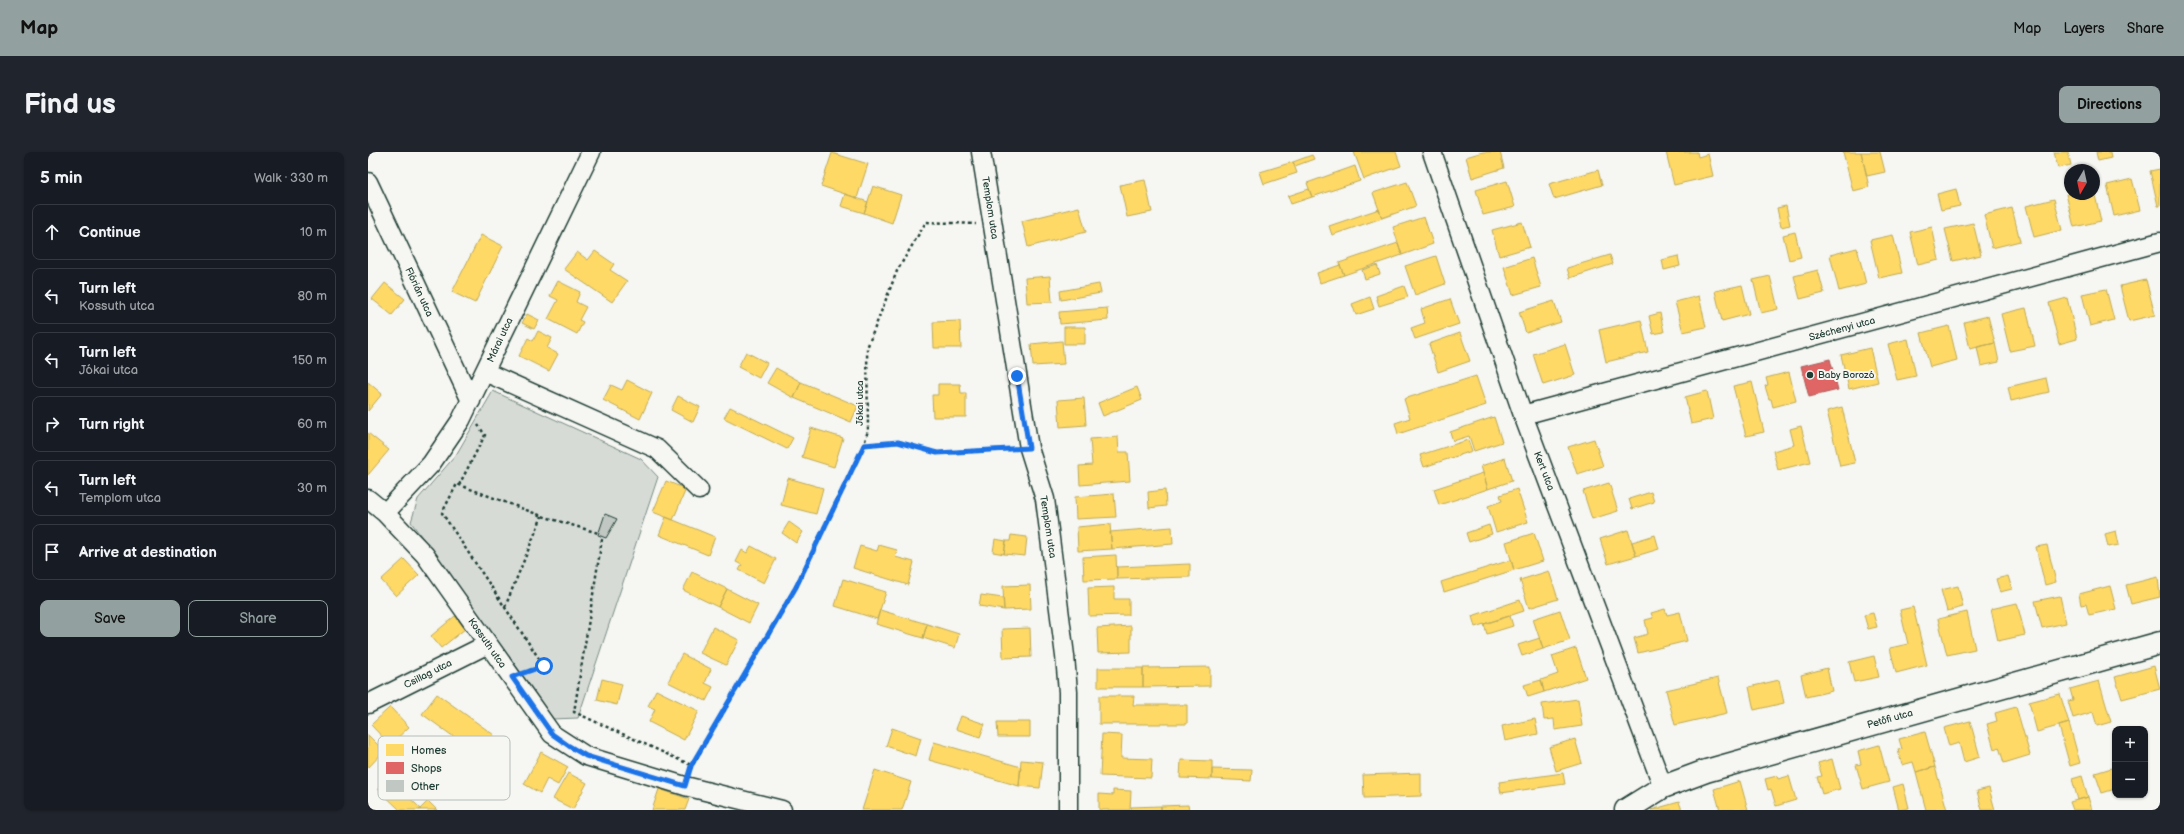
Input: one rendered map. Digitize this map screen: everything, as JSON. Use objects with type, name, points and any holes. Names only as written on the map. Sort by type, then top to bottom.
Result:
[{"type":"main road","name":"Petőfi utca","points":[[1626,810],[1663,787],[1706,771],[2160,643]]},
{"type":"street","name":"Márai utca","points":[[385,513],[431,464],[461,420],[591,152]]},
{"type":"street","name":"Templom utca","points":[[981,152],[1029,448],[1045,499],[1065,656],[1068,692],[1068,810]]},
{"type":"street","name":"Kert utca","points":[[1432,152],[1523,415],[1663,787]]},
{"type":"street","name":"Flórián utca","points":[[368,182],[471,401]]},
{"type":"street","name":"Széchenyi utca","points":[[1523,415],[2160,242]]},
{"type":"street","points":[[485,372],[657,449],[699,490]]},
{"type":"street","name":"Kossuth utca","points":[[368,500],[385,513],[425,555],[552,734],[586,756],[685,786],[782,810]]},
{"type":"street","name":"Csillag utca","points":[[368,704],[488,644]]},
{"type":"path","name":"Jókai utca","points":[[685,786],[691,766],[796,587],[864,445],[868,430],[868,348],[896,271],[926,222],[992,224]]},
{"type":"path","points":[[477,424],[485,435],[442,514],[544,666],[512,677]]},
{"type":"path","points":[[864,445],[898,442],[937,453],[1029,448]]},
{"type":"path","points":[[459,485],[542,516],[598,533]]},
{"type":"path","points":[[505,608],[542,516]]},
{"type":"path","points":[[602,539],[574,712],[691,766]]},
{"type":"shaded area","points":[[493,391],[641,459],[658,477],[578,718],[552,719],[411,522],[418,499],[456,455]]},
{"type":"building: Homes","points":[[1354,152],[1396,152],[1401,166],[1364,179]]},
{"type":"building: Homes","points":[[1483,152],[1500,152],[1504,168],[1472,178],[1466,157]]},
{"type":"building: Homes","points":[[1666,152],[1697,152],[1698,157],[1708,154],[1713,176],[1674,185]]},
{"type":"building: Homes","points":[[1843,152],[1861,152],[1869,187],[1853,191]]},
{"type":"building: Homes","points":[[1861,152],[1880,152],[1885,172],[1867,176]]},
{"type":"building: Homes","points":[[2054,152],[2068,152],[2071,164],[2064,164],[2064,167],[2058,168]]},
{"type":"building: Homes","points":[[2096,152],[2110,152],[2111,158],[2098,161]]},
{"type":"building: Homes","points":[[832,153],[868,164],[857,198],[821,186]]},
{"type":"building: Homes","points":[[1312,155],[1314,159],[1295,166],[1293,162]]},
{"type":"building: Homes","points":[[1293,162],[1297,173],[1264,184],[1260,172]]},
{"type":"building: Homes","points":[[1355,166],[1360,181],[1312,197],[1307,183]]},
{"type":"building: Homes","points":[[2160,169],[2160,206],[2158,206],[2150,171]]},
{"type":"building: Homes","points":[[1598,170],[1602,185],[1554,199],[1549,184]]},
{"type":"building: Homes","points":[[2132,179],[2140,210],[2114,216],[2107,185]]},
{"type":"building: Homes","points":[[1145,180],[1152,212],[1127,217],[1120,185]]},
{"type":"building: Homes","points":[[1507,181],[1515,207],[1483,215],[1476,190]]},
{"type":"building: Homes","points":[[1407,182],[1416,206],[1382,218],[1373,193]]},
{"type":"building: Homes","points":[[873,186],[901,195],[892,223],[864,213]]},
{"type":"building: Homes","points":[[1309,189],[1312,197],[1291,204],[1288,196]]},
{"type":"building: Homes","points":[[1956,189],[1960,206],[1941,210],[1937,194]]},
{"type":"building: Homes","points":[[845,194],[868,202],[864,213],[841,206]]},
{"type":"building: Homes","points":[[2054,199],[2062,230],[2034,237],[2026,206]]},
{"type":"building: Homes","points":[[2067,200],[2096,200],[2101,221],[2074,227]]},
{"type":"building: Homes","points":[[1786,206],[1790,225],[1781,227],[1777,208]]},
{"type":"building: Homes","points":[[1079,207],[1086,232],[1028,247],[1022,221]]},
{"type":"building: Homes","points":[[2012,208],[2020,241],[1992,248],[1984,215]]},
{"type":"building: Homes","points":[[1379,209],[1382,218],[1332,235],[1329,226]]},
{"type":"building: Homes","points":[[1424,217],[1433,244],[1402,255],[1393,227]]},
{"type":"building: Homes","points":[[1522,222],[1530,247],[1499,256],[1492,230]]},
{"type":"building: Homes","points":[[1973,223],[1981,255],[1953,261],[1945,229]]},
{"type":"building: Homes","points":[[1932,227],[1939,260],[1918,265],[1910,232]]},
{"type":"building: Homes","points":[[1795,232],[1801,257],[1789,260],[1783,235]]},
{"type":"building: Homes","points":[[481,235],[503,246],[475,303],[452,292]]},
{"type":"building: Homes","points":[[1893,235],[1902,273],[1879,278],[1870,240]]},
{"type":"building: Homes","points":[[1398,243],[1402,255],[1344,275],[1339,263]]},
{"type":"building: Homes","points":[[1857,248],[1866,284],[1839,291],[1830,255]]},
{"type":"building: Homes","points":[[595,251],[614,264],[610,270],[627,281],[612,302],[564,269],[577,252],[588,260]]},
{"type":"building: Homes","points":[[1610,255],[1613,264],[1570,278],[1567,268]]},
{"type":"building: Homes","points":[[1436,256],[1445,284],[1415,295],[1405,266]]},
{"type":"building: Homes","points":[[1678,256],[1680,266],[1664,270],[1662,260]]},
{"type":"building: Homes","points":[[1532,258],[1541,287],[1513,295],[1504,267]]},
{"type":"building: Homes","points":[[1340,265],[1344,275],[1320,283],[1317,273]]},
{"type":"building: Homes","points":[[1377,265],[1380,274],[1365,279],[1362,270]]},
{"type":"building: Homes","points":[[1818,270],[1824,293],[1800,299],[1794,276]]},
{"type":"building: Homes","points":[[1050,276],[1052,302],[1027,303],[1025,278]]},
{"type":"building: Homes","points":[[1770,276],[1778,309],[1761,313],[1753,280]]},
{"type":"building: Homes","points":[[2146,280],[2155,315],[2129,321],[2120,286]]},
{"type":"building: Homes","points":[[558,281],[580,292],[576,302],[586,307],[579,320],[583,322],[577,334],[548,319],[558,300],[550,296]]},
{"type":"building: Homes","points":[[385,283],[405,299],[392,315],[372,299]]},
{"type":"building: Homes","points":[[1099,284],[1101,293],[1061,300],[1060,291]]},
{"type":"building: Homes","points":[[1742,285],[1749,314],[1722,321],[1715,291]]},
{"type":"building: Homes","points":[[1404,286],[1408,297],[1379,306],[1376,296]]},
{"type":"building: Homes","points":[[2106,289],[2114,320],[2090,326],[2082,294]]},
{"type":"building: Homes","points":[[1699,296],[1706,327],[1683,332],[1675,302]]},
{"type":"building: Homes","points":[[1370,297],[1374,309],[1356,315],[1352,304]]},
{"type":"building: Homes","points":[[2067,298],[2077,339],[2059,344],[2049,303]]},
{"type":"building: Homes","points":[[1450,299],[1459,324],[1415,339],[1411,328],[1425,323],[1421,309]]},
{"type":"building: Homes","points":[[1554,301],[1561,322],[1526,333],[1519,312]]},
{"type":"building: Homes","points":[[1107,308],[1108,320],[1060,324],[1059,312]]},
{"type":"building: Homes","points":[[2026,308],[2035,346],[2010,351],[2001,314]]},
{"type":"building: Homes","points":[[1660,313],[1664,332],[1653,334],[1649,316]]},
{"type":"building: Homes","points":[[527,314],[539,320],[534,329],[522,323]]},
{"type":"building: Homes","points":[[1988,316],[1995,343],[1970,349],[1964,322]]},
{"type":"building: Homes","points":[[1641,320],[1648,352],[1606,362],[1599,330]]},
{"type":"building: Homes","points":[[960,321],[961,348],[934,348],[933,322]]},
{"type":"building: Homes","points":[[1949,326],[1957,360],[1930,367],[1921,333]]},
{"type":"building: Homes","points":[[1064,327],[1085,327],[1085,344],[1064,344]]},
{"type":"building: Homes","points":[[538,331],[552,338],[547,348],[558,354],[549,371],[519,356],[528,338],[533,341]]},
{"type":"building: Homes","points":[[1460,333],[1470,361],[1438,372],[1429,344]]},
{"type":"building: Homes","points":[[1908,339],[1916,376],[1897,380],[1888,344]]},
{"type":"building: Homes","points":[[1062,341],[1064,364],[1033,366],[1031,344]]},
{"type":"building: Homes","points":[[1995,343],[1999,362],[1981,366],[1977,347]]},
{"type":"building: Homes","points":[[1565,344],[1575,375],[1543,385],[1533,354]]},
{"type":"building: Homes","points":[[1870,348],[1878,382],[1849,389],[1841,355]]},
{"type":"building: Homes","points":[[746,352],[767,363],[759,378],[738,367]]},
{"type":"building: Homes","points":[[776,368],[801,382],[794,398],[767,383]]},
{"type":"building: Homes","points":[[1789,372],[1796,401],[1773,407],[1765,386],[1768,385],[1766,378]]},
{"type":"building: Homes","points":[[1476,376],[1486,405],[1398,434],[1395,423],[1410,418],[1404,399]]},
{"type":"building: Homes","points":[[2046,378],[2049,392],[2011,401],[2008,387]]},
{"type":"building: Homes","points":[[627,380],[652,393],[640,419],[603,400],[611,385],[622,390]]},
{"type":"building: Homes","points":[[368,382],[382,394],[368,411]]},
{"type":"building: Homes","points":[[801,382],[858,406],[851,422],[794,398]]},
{"type":"building: Homes","points":[[1752,382],[1764,432],[1746,436],[1733,386]]},
{"type":"building: Homes","points":[[938,384],[960,384],[961,393],[966,393],[966,417],[933,417],[932,395],[938,395]]},
{"type":"building: Homes","points":[[1137,387],[1142,400],[1103,416],[1098,403]]},
{"type":"building: Homes","points":[[1707,391],[1713,419],[1691,424],[1685,397]]},
{"type":"building: Homes","points":[[678,396],[700,407],[693,422],[671,410]]},
{"type":"building: Homes","points":[[1084,398],[1086,425],[1060,427],[1058,400]]},
{"type":"building: Homes","points":[[730,407],[793,438],[787,449],[724,418]]},
{"type":"building: Homes","points":[[1842,407],[1855,463],[1840,466],[1827,411]]},
{"type":"building: Homes","points":[[1494,417],[1502,442],[1474,451],[1469,436],[1453,441],[1450,432]]},
{"type":"building: Homes","points":[[1801,426],[1810,462],[1778,470],[1773,451],[1794,445],[1790,429]]},
{"type":"building: Homes","points":[[811,428],[843,438],[834,467],[802,457]]},
{"type":"building: Homes","points":[[368,433],[389,450],[368,475]]},
{"type":"building: Homes","points":[[1118,437],[1119,452],[1128,452],[1130,481],[1080,485],[1079,466],[1092,465],[1090,439]]},
{"type":"building: Homes","points":[[1594,439],[1603,466],[1577,474],[1568,447]]},
{"type":"building: Homes","points":[[1468,440],[1472,451],[1424,467],[1420,455]]},
{"type":"building: Homes","points":[[1505,458],[1512,481],[1488,489],[1481,466]]},
{"type":"building: Homes","points":[[1483,473],[1488,489],[1439,505],[1434,489]]},
{"type":"building: Homes","points":[[788,478],[823,488],[816,514],[781,505]]},
{"type":"building: Homes","points":[[666,481],[686,489],[673,520],[653,512]]},
{"type":"building: Homes","points":[[1609,483],[1618,511],[1592,519],[1583,491]]},
{"type":"building: Homes","points":[[1517,489],[1528,522],[1496,532],[1488,506],[1502,501],[1500,495]]},
{"type":"building: Homes","points":[[1165,490],[1166,506],[1149,508],[1148,492]]},
{"type":"building: Homes","points":[[1651,492],[1654,502],[1632,509],[1629,499]]},
{"type":"building: Homes","points":[[1114,494],[1116,517],[1076,519],[1075,497]]},
{"type":"building: Homes","points":[[666,517],[715,537],[708,555],[659,535]]},
{"type":"building: Homes","points":[[789,522],[803,532],[796,543],[782,533]]},
{"type":"building: Homes","points":[[1110,524],[1112,549],[1078,551],[1077,527]]},
{"type":"building: Homes","points":[[1489,525],[1492,534],[1469,542],[1466,533]]},
{"type":"building: Homes","points":[[1172,527],[1173,544],[1112,549],[1110,532]]},
{"type":"building: Homes","points":[[1628,530],[1636,556],[1608,564],[1600,539]]},
{"type":"building: Homes","points":[[2116,531],[2119,545],[2108,547],[2105,534]]},
{"type":"building: Homes","points":[[1534,533],[1543,561],[1514,570],[1506,542]]},
{"type":"building: Homes","points":[[1011,535],[1027,537],[1025,556],[1004,554],[1006,541],[1010,541]]},
{"type":"building: Homes","points":[[1655,535],[1659,549],[1636,556],[1632,542]]},
{"type":"building: Homes","points":[[995,539],[1006,541],[1004,554],[993,552]]},
{"type":"building: Homes","points":[[879,545],[897,550],[895,557],[914,562],[908,585],[853,568],[860,546],[877,551]]},
{"type":"building: Homes","points":[[2047,545],[2056,582],[2045,585],[2036,547]]},
{"type":"building: Homes","points":[[751,546],[776,559],[764,583],[739,570],[742,565],[736,562],[742,550],[747,553]]},
{"type":"building: Homes","points":[[1116,555],[1117,579],[1084,580],[1083,557]]},
{"type":"building: Homes","points":[[404,559],[419,575],[396,596],[381,580]]},
{"type":"building: Homes","points":[[1511,560],[1514,570],[1444,592],[1441,582]]},
{"type":"building: Homes","points":[[1190,564],[1190,577],[1117,579],[1117,567]]},
{"type":"building: Homes","points":[[1549,571],[1558,599],[1529,608],[1520,580]]},
{"type":"building: Homes","points":[[692,572],[727,589],[718,607],[683,590]]},
{"type":"building: Homes","points":[[2008,576],[2012,589],[2000,592],[1996,579]]},
{"type":"building: Homes","points":[[2158,577],[2160,597],[2131,604],[2126,585]]},
{"type":"building: Homes","points":[[843,579],[886,592],[877,619],[835,606]]},
{"type":"building: Homes","points":[[1030,585],[1031,609],[1004,610],[1003,586]]},
{"type":"building: Homes","points":[[1958,586],[1963,607],[1947,611],[1941,590]]},
{"type":"building: Homes","points":[[2110,586],[2116,609],[2089,615],[2086,604],[2081,605],[2079,594]]},
{"type":"building: Homes","points":[[1114,587],[1114,599],[1129,599],[1129,615],[1089,616],[1088,588]]},
{"type":"building: Homes","points":[[727,589],[758,605],[749,623],[718,607]]},
{"type":"building: Homes","points":[[981,595],[1003,598],[1004,610],[979,606]]},
{"type":"building: Homes","points":[[2060,596],[2066,623],[2042,628],[2035,601]]},
{"type":"building: Homes","points":[[1520,600],[1524,611],[1475,627],[1472,616]]},
{"type":"building: Homes","points":[[2017,603],[2025,635],[1998,641],[1991,609]]},
{"type":"building: Homes","points":[[1913,607],[1927,665],[1896,673],[1890,648],[1908,644],[1900,610]]},
{"type":"building: Homes","points":[[1665,609],[1667,615],[1680,612],[1687,641],[1638,653],[1634,638],[1648,634],[1645,620],[1653,618],[1651,613]]},
{"type":"building: Homes","points":[[880,610],[927,624],[923,638],[876,624]]},
{"type":"building: Homes","points":[[1560,610],[1570,640],[1543,649],[1533,619]]},
{"type":"building: Homes","points":[[1967,612],[1975,649],[1947,655],[1938,619]]},
{"type":"building: Homes","points":[[1873,613],[1877,627],[1868,629],[1864,615]]},
{"type":"building: Homes","points":[[455,616],[465,629],[441,648],[431,636]]},
{"type":"building: Homes","points":[[1510,616],[1513,626],[1487,634],[1484,624]]},
{"type":"building: Homes","points":[[927,624],[959,634],[955,648],[923,638]]},
{"type":"building: Homes","points":[[1131,626],[1131,652],[1098,653],[1097,628]]},
{"type":"building: Homes","points":[[713,627],[739,640],[726,665],[700,653]]},
{"type":"building: Homes","points":[[1030,628],[1031,657],[1003,658],[1002,629]]},
{"type":"building: Homes","points":[[1540,638],[1543,649],[1522,656],[1518,645]]},
{"type":"building: Homes","points":[[1576,648],[1586,678],[1544,692],[1541,680],[1558,674],[1552,656]]},
{"type":"building: Homes","points":[[682,654],[711,669],[705,683],[713,687],[706,701],[668,682]]},
{"type":"building: Homes","points":[[1874,656],[1879,677],[1854,682],[1849,662]]},
{"type":"building: Homes","points":[[2154,666],[2160,689],[2122,699],[2115,677]]},
{"type":"building: Homes","points":[[1210,667],[1210,686],[1143,687],[1143,668]]},
{"type":"building: Homes","points":[[1098,668],[1143,668],[1143,687],[1098,687]]},
{"type":"building: Homes","points":[[1827,668],[1832,691],[1806,697],[1801,675]]},
{"type":"building: Homes","points":[[1718,678],[1727,713],[1675,725],[1666,690]]},
{"type":"building: Homes","points":[[602,679],[622,684],[617,705],[597,700]]},
{"type":"building: Homes","points":[[1541,680],[1544,692],[1528,697],[1524,685]]},
{"type":"building: Homes","points":[[1779,680],[1784,703],[1754,710],[1749,687]]},
{"type":"building: Homes","points":[[2099,681],[2111,722],[2097,726],[2093,712],[2073,718],[2068,701],[2073,700],[2070,689]]},
{"type":"building: Homes","points":[[656,690],[699,711],[684,740],[649,722],[655,709],[648,706]]},
{"type":"building: Homes","points":[[437,694],[494,735],[453,736],[422,714]]},
{"type":"building: Homes","points":[[2060,694],[2069,723],[2037,732],[2029,702]]},
{"type":"building: Homes","points":[[1099,696],[1134,696],[1133,705],[1187,705],[1187,724],[1099,724]]},
{"type":"building: Homes","points":[[1578,699],[1582,726],[1555,730],[1554,719],[1544,720],[1542,704]]},
{"type":"building: Homes","points":[[390,707],[409,727],[400,736],[381,736],[371,725]]},
{"type":"building: Homes","points":[[2016,707],[2030,755],[2004,763],[1999,747],[1994,749],[1987,724],[1997,721],[1995,713]]},
{"type":"building: Homes","points":[[961,716],[985,724],[980,737],[956,729]]},
{"type":"building: Homes","points":[[1535,719],[1538,734],[1505,741],[1502,726]]},
{"type":"building: Homes","points":[[1970,721],[1980,757],[1964,762],[1959,743],[1949,746],[1944,728]]},
{"type":"building: Homes","points":[[997,722],[1030,722],[1030,737],[998,737]]},
{"type":"building: Homes","points":[[2069,723],[2080,763],[2070,766],[2059,726]]},
{"type":"building: Homes","points":[[892,728],[921,738],[916,756],[886,746]]},
{"type":"building: Homes","points":[[1925,732],[1935,767],[1916,772],[1913,762],[1902,765],[1898,750],[1902,749],[1899,739]]},
{"type":"building: Homes","points":[[1102,734],[1122,735],[1121,758],[1152,759],[1151,778],[1100,776]]},
{"type":"building: Homes","points":[[368,735],[378,745],[378,757],[368,768]]},
{"type":"building: Homes","points":[[1575,739],[1582,763],[1556,771],[1549,747]]},
{"type":"building: Homes","points":[[934,742],[1021,767],[1019,786],[929,760]]},
{"type":"building: Homes","points":[[1879,745],[1889,782],[1863,789],[1856,765],[1861,764],[1858,751]]},
{"type":"building: Homes","points":[[541,752],[568,767],[558,785],[547,779],[540,793],[524,784]]},
{"type":"building: Homes","points":[[1832,759],[1840,789],[1822,794],[1817,777],[1822,776],[1818,763]]},
{"type":"building: Homes","points":[[1021,760],[1043,762],[1040,788],[1019,786]]},
{"type":"building: Homes","points":[[1181,760],[1212,761],[1212,779],[1180,778]]},
{"type":"building: Homes","points":[[1935,767],[1947,810],[1926,810],[1916,772]]},
{"type":"building: Homes","points":[[2112,768],[2112,790],[2102,793],[2095,773]]},
{"type":"building: Homes","points":[[1212,769],[1252,770],[1251,781],[1212,779]]},
{"type":"building: Homes","points":[[875,770],[911,782],[902,810],[862,810]]},
{"type":"building: Homes","points":[[568,773],[587,783],[573,809],[553,799]]},
{"type":"building: Homes","points":[[1421,773],[1421,796],[1364,798],[1363,775]]},
{"type":"building: Homes","points":[[1563,773],[1565,784],[1501,793],[1499,782]]},
{"type":"building: Homes","points":[[1777,776],[1778,779],[1789,776],[1796,800],[1776,806],[1771,789],[1768,790],[1765,779]]},
{"type":"building: Homes","points":[[2082,776],[2088,797],[2078,800],[2072,779]]},
{"type":"building: Homes","points":[[1740,781],[1748,810],[1720,810],[1714,789]]},
{"type":"building: Homes","points":[[1903,784],[1909,808],[1899,810],[1893,787]]},
{"type":"building: Homes","points":[[1989,788],[1995,810],[1982,810],[1977,791]]},
{"type":"building: Homes","points":[[659,789],[689,799],[685,810],[652,810]]},
{"type":"building: Homes","points":[[1113,790],[1131,791],[1130,810],[1099,810],[1099,794],[1113,795]]},
{"type":"building: Homes","points":[[2088,797],[2092,810],[2073,810],[2070,802]]},
{"type":"building: Homes","points":[[390,800],[412,800],[421,809],[419,810],[400,810]]},
{"type":"building: Homes","points":[[428,801],[437,810],[419,810]]},
{"type":"building: Homes","points":[[1679,802],[1682,810],[1651,810]]},
{"type":"building: Homes","points":[[1188,805],[1189,810],[1161,810],[1161,806]]},
{"type":"building: Homes","points":[[1161,806],[1161,810],[1132,810],[1131,807]]},
{"type":"building: Shops","points":[[1830,359],[1838,390],[1809,397],[1801,366]]},
{"type":"building: Other","points":[[605,514],[617,519],[606,538],[598,535]]},
{"type":"place","name":"Baby Borozó","points":[[1810,375]]},
{"type":"route","points":[[544,666],[512,677],[540,719],[552,734],[586,756],[621,768],[685,786],[691,766],[766,635],[796,587],[864,445],[898,442],[937,453],[1029,448],[1017,376]]}]
